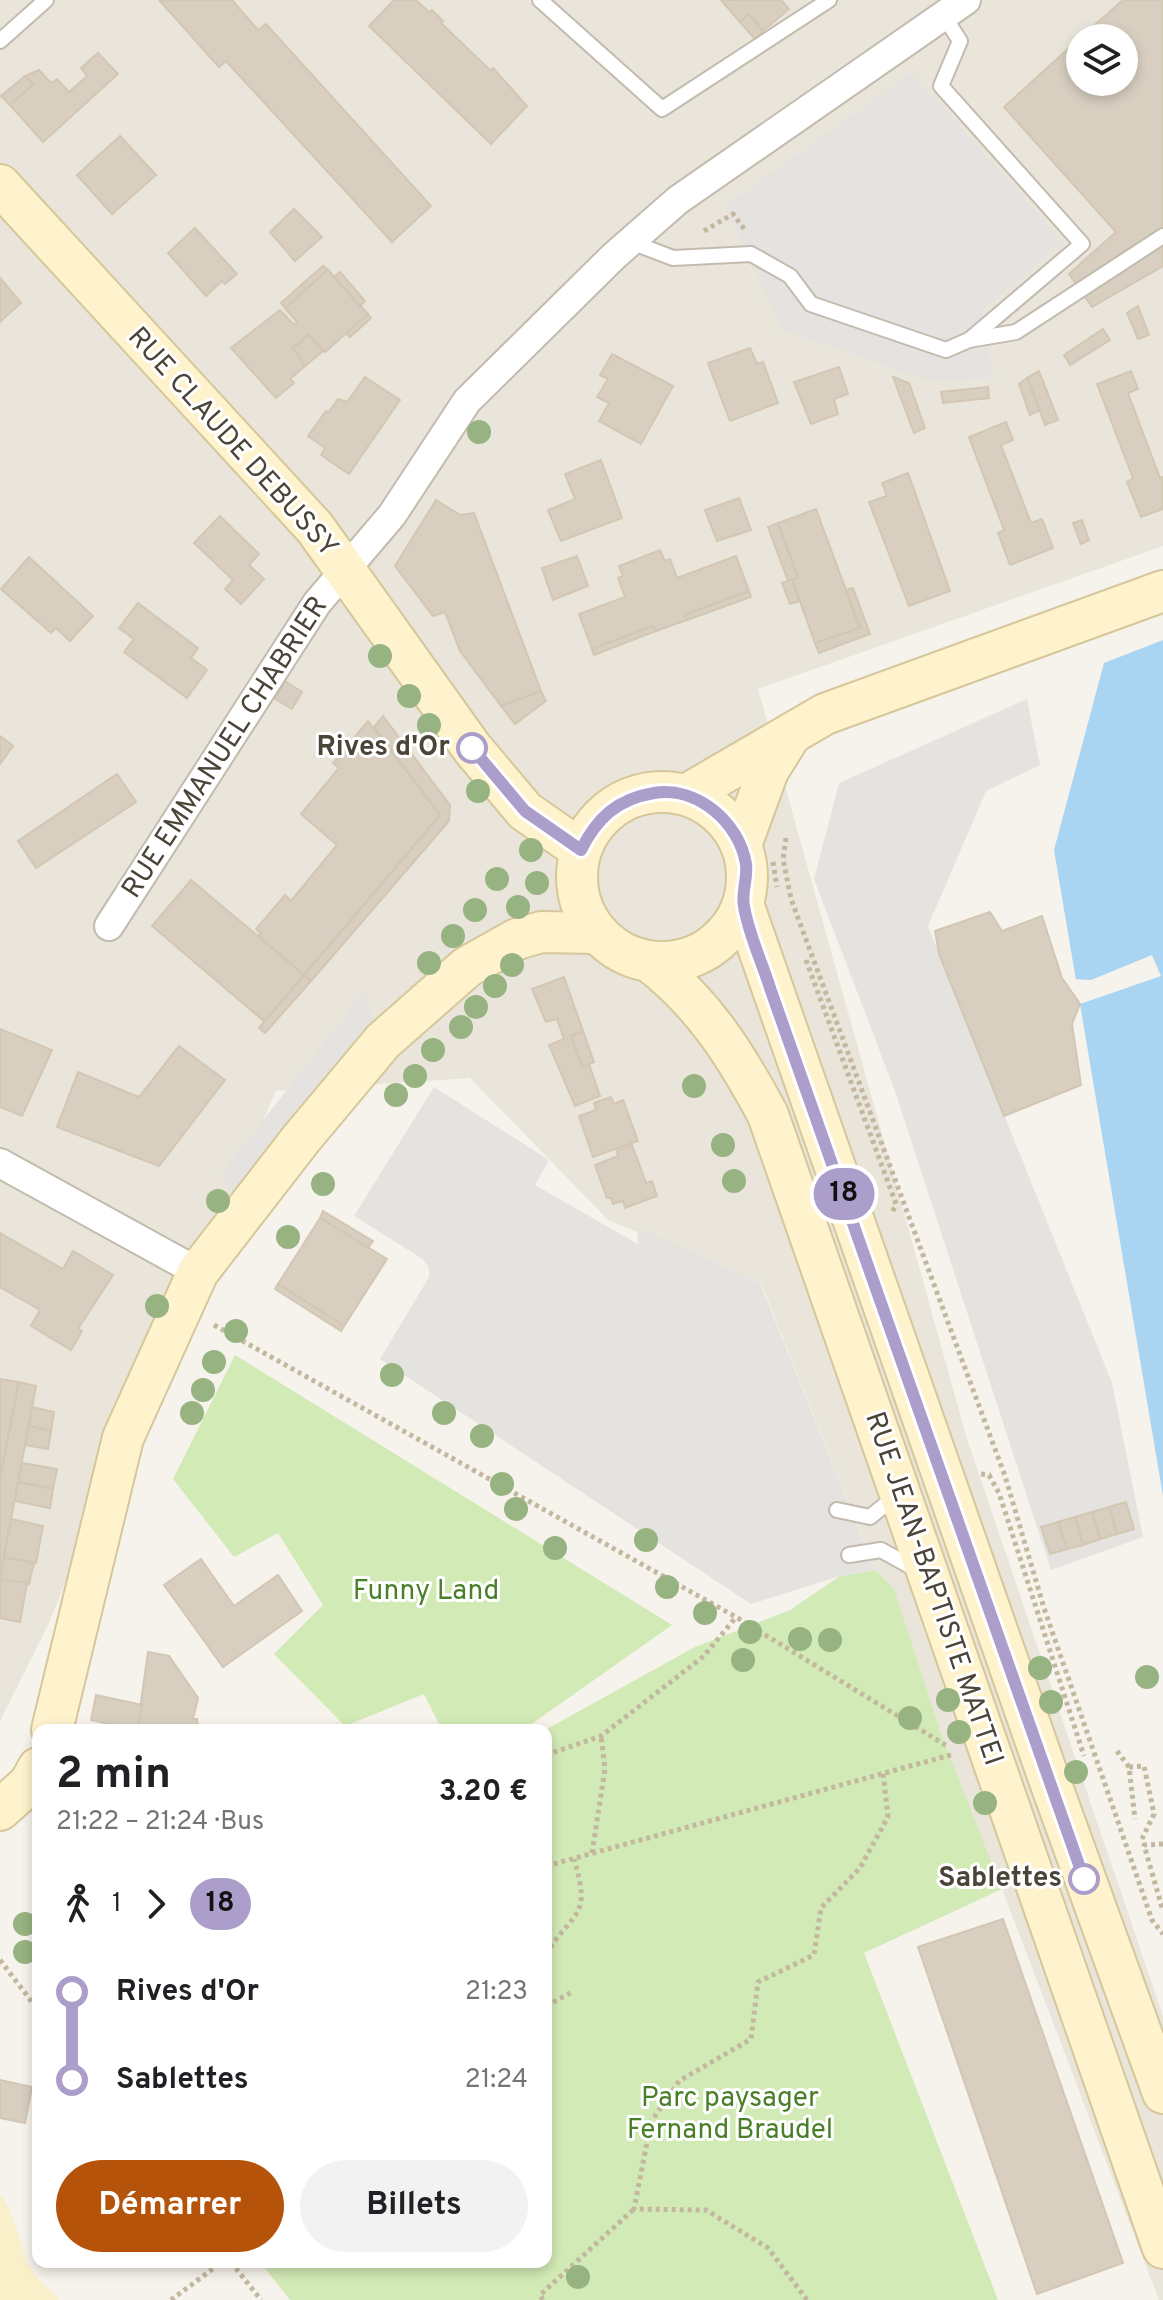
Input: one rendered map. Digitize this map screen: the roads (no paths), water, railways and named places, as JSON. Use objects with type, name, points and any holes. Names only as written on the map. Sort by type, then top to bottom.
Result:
[{"type":"main road","name":"RUE CLAUDE DEBUSSY","points":[[0,185],[315,528],[472,748],[525,811],[581,850]]},
{"type":"main road","points":[[686,795],[825,714],[1163,591]]},
{"type":"main road","points":[[757,846],[709,806],[686,795],[660,792],[634,796],[602,817],[581,850],[577,879],[582,908],[598,933],[631,956],[650,962],[674,961],[707,949],[760,897],[747,884],[757,846],[768,771],[793,730]]},
{"type":"main road","name":"RUE JEAN-BAPTISTE MATTEI","points":[[760,897],[1048,1776],[1163,2093]]},
{"type":"main road","points":[[53,1724],[123,1438],[190,1289],[301,1139],[383,1041],[467,967],[517,939],[541,932],[598,933]]},
{"type":"main road","name":"RUE JEAN-BAPTISTE MATTEI","points":[[650,962],[681,986],[712,1020],[768,1115],[1163,2248]]},
{"type":"main road","points":[[4,1808],[32,1779]]},
{"type":"street","name":"RUE EMMANUEL CHABRIER","points":[[109,926],[317,603],[392,515],[467,401],[678,200],[955,8]]},
{"type":"street","points":[[0,1163],[190,1289]]},
{"type":"lane","points":[[0,41],[46,0]]},
{"type":"lane","points":[[540,0],[662,109],[829,0]]},
{"type":"lane","points":[[955,8],[960,41],[941,86],[1082,244],[969,340]]},
{"type":"lane","points":[[631,242],[673,258],[751,254],[790,276],[811,304],[946,350],[969,340],[1016,332],[1163,236]]},
{"type":"lane","points":[[837,1510],[870,1517],[899,1493]]},
{"type":"lane","points":[[849,1555],[881,1550],[929,1576]]},
{"type":"water","points":[[1163,640],[1163,1496],[1054,850],[1104,663]]},
{"type":"place","name":"Rives d'Or","points":[[472,748]]},
{"type":"place","name":"Sablettes","points":[[1084,1879]]},
{"type":"park label","name":"Funny Land","points":[[426,1592]]},
{"type":"park label","name":"Parc paysager Fernand Braudel","points":[[730,2115]]}]
